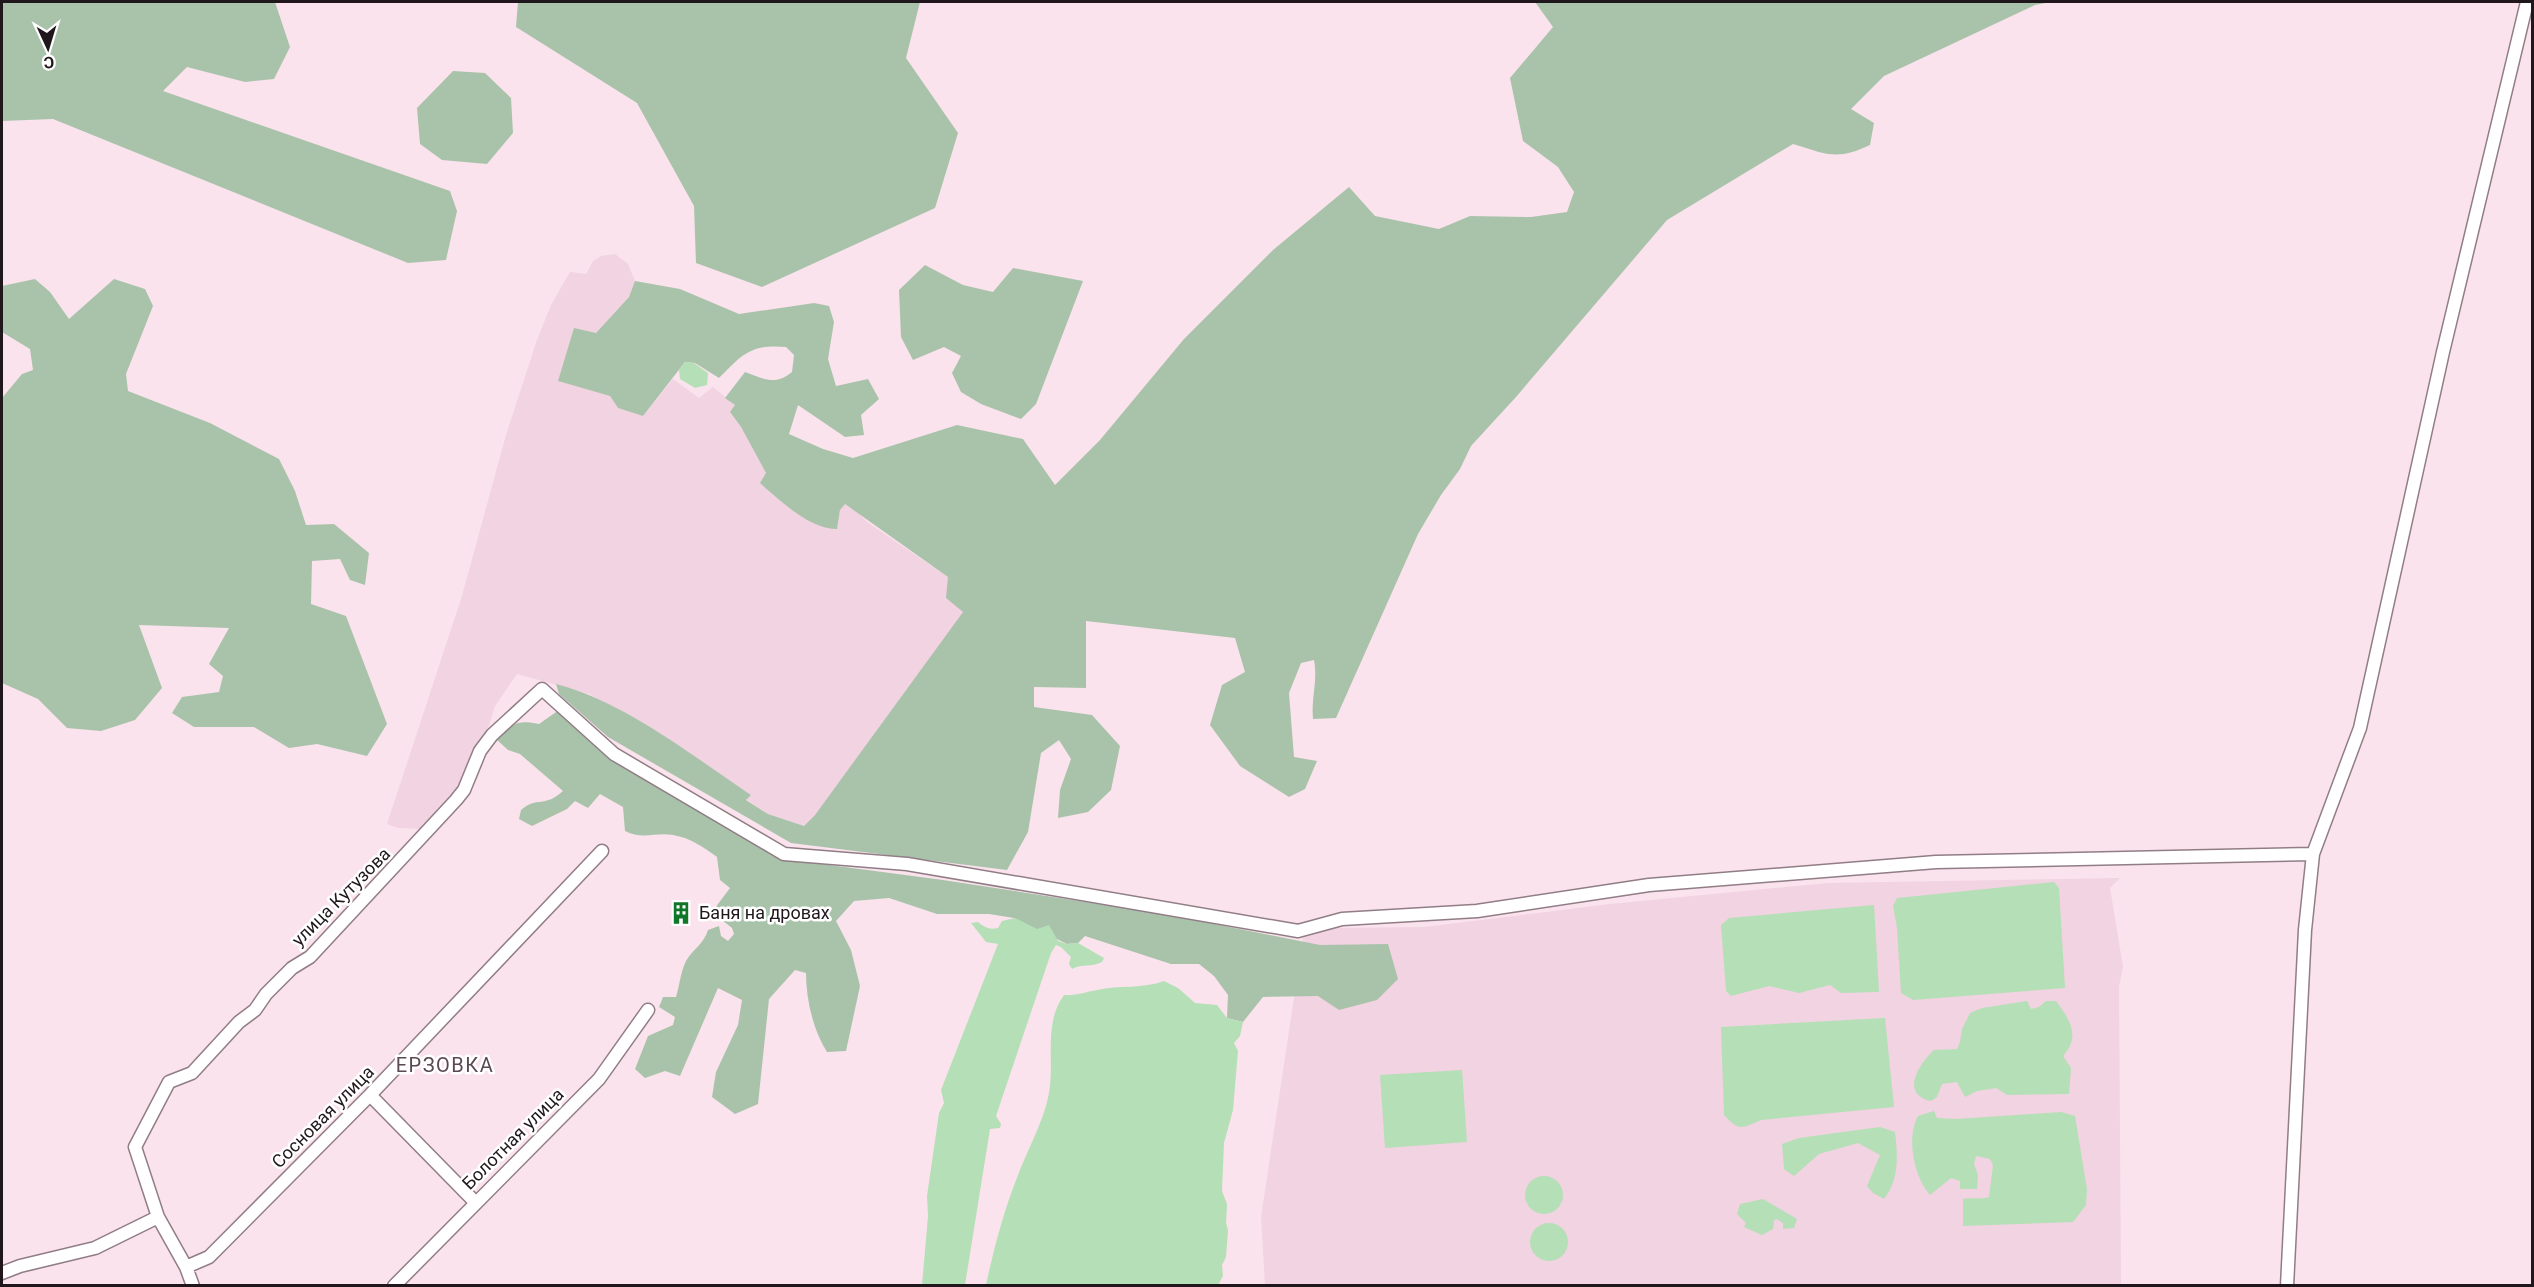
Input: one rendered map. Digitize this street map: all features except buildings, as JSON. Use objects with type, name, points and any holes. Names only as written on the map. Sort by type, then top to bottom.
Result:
[{"type":"street","points":[[2287,1286],[2305,930],[2313,855],[2360,728],[2443,352],[2527,2]]},
{"type":"street","name":"улица Кутузова","points":[[158,1217],[135,1147],[169,1082],[192,1073],[239,1022],[255,1010],[285,974],[310,957],[456,800],[464,790],[480,751],[492,735],[542,689],[614,754],[784,854],[907,864],[1298,931],[1342,919],[1477,911],[1648,885],[1936,862],[2313,855]]},
{"type":"street","name":"Сосновая улица","points":[[186,1267],[209,1257],[370,1095],[602,851]]},
{"type":"street","name":"Болотная улица","points":[[394,1286],[599,1079],[648,1010]]},
{"type":"street","points":[[370,1095],[475,1202]]},
{"type":"street","points":[[2,1273],[20,1266],[95,1248],[158,1217],[186,1267],[193,1286]]},
{"type":"shaded area","points":[[2,2],[275,2],[290,47],[274,79],[245,82],[187,67],[163,91],[450,191],[457,211],[446,260],[408,263],[53,119],[2,121]]},
{"type":"shaded area","points":[[518,2],[920,2],[906,58],[958,133],[935,208],[762,287],[696,263],[694,206],[637,103],[516,27]]},
{"type":"shaded area","points":[[1535,2],[2051,2],[2035,5],[1884,76],[1851,109],[1874,123],[1870,145],[1849,153],[1832,154],[1793,144],[1667,220],[1516,397],[1471,446],[1460,469],[1441,495],[1418,534],[1336,718],[1313,719],[1314,660],[1301,663],[1289,693],[1294,757],[1317,761],[1305,789],[1289,797],[1240,766],[1210,725],[1222,685],[1245,672],[1235,638],[1086,621],[1086,688],[1034,687],[1034,707],[1092,715],[1120,746],[1111,790],[1088,812],[1058,818],[1060,790],[1071,759],[1059,740],[1041,753],[1028,832],[1007,870],[791,843],[608,737],[559,694],[556,684],[582,692],[632,716],[751,795],[746,800],[768,814],[804,826],[815,815],[963,612],[946,598],[948,577],[845,504],[840,510],[837,529],[827,528],[796,513],[760,483],[766,473],[741,427],[730,412],[735,405],[725,398],[745,372],[764,379],[775,380],[792,372],[794,355],[786,347],[764,347],[748,352],[719,378],[695,363],[685,362],[643,416],[618,408],[610,396],[558,381],[574,328],[596,333],[629,297],[635,281],[680,289],[739,314],[814,303],[829,306],[834,322],[828,359],[836,386],[868,379],[879,399],[861,415],[864,435],[845,437],[798,405],[789,434],[823,449],[853,458],[957,425],[1023,439],[1055,485],[1100,440],[1184,339],[1273,250],[1349,187],[1375,216],[1439,229],[1470,216],[1531,217],[1567,212],[1574,192],[1558,167],[1523,141],[1510,78],[1553,27]]},
{"type":"shaded area","points":[[453,71],[485,73],[511,98],[513,133],[487,164],[442,160],[420,144],[417,108]]},
{"type":"shaded area","points":[[615,254],[628,264],[635,281],[629,297],[596,333],[610,396],[618,408],[643,416],[673,379],[699,398],[713,387],[735,405],[730,413],[741,427],[766,473],[837,528],[840,510],[844,504],[858,512],[867,522],[948,577],[964,611],[815,815],[804,826],[768,814],[746,799],[750,794],[644,725],[589,694],[517,674],[495,706],[487,732],[461,787],[425,829],[398,828],[387,824],[462,596],[506,435],[551,305],[570,272],[586,274],[593,261],[601,256]]},
{"type":"shaded area","points":[[925,265],[963,285],[993,292],[1013,268],[1083,281],[1036,404],[1021,419],[981,404],[961,392],[952,373],[961,356],[944,347],[913,360],[901,337],[899,290]]},
{"type":"shaded area","points":[[35,279],[50,292],[69,319],[114,279],[145,289],[153,306],[126,374],[128,391],[210,423],[279,459],[295,491],[306,525],[334,524],[369,553],[365,585],[350,580],[340,559],[312,561],[311,604],[346,616],[387,724],[367,756],[317,744],[289,748],[254,727],[194,727],[172,713],[182,697],[219,692],[223,676],[209,664],[229,628],[139,625],[162,688],[135,720],[101,731],[67,728],[38,699],[2,683],[2,398],[22,374],[33,370],[30,349],[2,332],[2,286]]},
{"type":"shaded area","points":[[685,362],[694,363],[708,373],[707,385],[695,388],[680,379],[679,370]]},
{"type":"shaded area","points":[[559,710],[618,761],[784,859],[943,880],[1169,915],[1320,945],[1388,944],[1398,979],[1377,1000],[1339,1010],[1318,996],[1263,997],[1243,1022],[1227,1018],[1228,995],[1214,976],[1199,964],[1171,964],[1085,936],[1078,943],[1067,944],[1014,918],[989,914],[937,914],[889,898],[854,901],[836,921],[851,950],[860,986],[846,1051],[827,1052],[811,1014],[806,973],[795,970],[769,999],[758,1104],[735,1114],[712,1097],[716,1072],[738,1025],[742,1000],[718,988],[680,1076],[665,1071],[645,1078],[635,1069],[648,1036],[673,1025],[675,1017],[659,1007],[663,997],[676,997],[686,961],[704,939],[708,930],[719,926],[721,936],[728,941],[734,934],[732,928],[712,912],[730,888],[720,880],[717,857],[696,843],[679,836],[637,835],[625,831],[623,807],[600,794],[588,808],[575,801],[567,809],[532,826],[519,819],[521,810],[527,806],[551,799],[563,791],[520,754],[508,750],[496,739],[515,724],[525,722],[539,724]]},
{"type":"shaded area","points":[[2120,878],[2110,888],[2123,967],[2119,986],[2121,1285],[1265,1286],[1261,1217],[1303,938],[1335,928],[1424,927],[1610,904],[1828,883]]},
{"type":"shaded area","points":[[2054,882],[2059,888],[2065,988],[1913,1000],[1901,993],[1897,928],[1893,906],[1897,898]]},
{"type":"shaded area","points":[[1874,905],[1879,992],[1841,993],[1830,985],[1799,993],[1769,986],[1731,996],[1726,991],[1721,925],[1729,918]]},
{"type":"shaded area","points":[[1015,918],[1037,929],[1049,925],[1058,941],[1067,944],[1078,943],[1104,958],[1098,964],[1072,969],[1069,964],[1071,957],[1061,947],[1056,945],[1051,953],[996,1116],[1001,1124],[1000,1128],[990,1129],[965,1285],[922,1285],[928,1216],[927,1196],[939,1113],[944,1103],[941,1090],[998,944],[986,942],[971,923],[978,922],[995,929],[1002,921]]},
{"type":"shaded area","points":[[1164,981],[1178,988],[1195,1003],[1217,1005],[1227,1018],[1243,1022],[1240,1036],[1234,1043],[1238,1051],[1233,1110],[1224,1143],[1222,1191],[1227,1204],[1228,1230],[1226,1257],[1222,1265],[1223,1276],[1218,1285],[986,1285],[1008,1202],[1046,1107],[1050,1085],[1053,1019],[1064,995]]},
{"type":"shaded area","points":[[2027,1001],[2031,1009],[2039,1007],[2046,1001],[2056,1001],[2069,1021],[2072,1028],[2071,1042],[2063,1056],[2071,1068],[2069,1094],[2007,1095],[1996,1088],[1977,1091],[1965,1097],[1957,1082],[1942,1084],[1937,1097],[1931,1101],[1916,1092],[1915,1078],[1922,1063],[1934,1050],[1957,1049],[1962,1029],[1970,1013],[1982,1008]]},
{"type":"shaded area","points":[[1885,1018],[1894,1107],[1761,1120],[1744,1127],[1733,1124],[1724,1115],[1721,1027]]},
{"type":"shaded area","points":[[1462,1070],[1467,1142],[1385,1148],[1380,1075]]},
{"type":"shaded area","points":[[1934,1111],[1937,1118],[1956,1119],[2061,1112],[2075,1116],[2087,1189],[2086,1205],[2073,1222],[1963,1226],[1963,1199],[1989,1197],[1993,1165],[1990,1159],[1976,1156],[1974,1164],[1978,1175],[1977,1189],[1960,1189],[1960,1181],[1951,1178],[1930,1195],[1916,1168],[1912,1146],[1914,1125],[1918,1116]]},
{"type":"shaded area","points":[[1880,1127],[1895,1132],[1897,1150],[1895,1176],[1884,1199],[1873,1193],[1867,1186],[1880,1155],[1858,1143],[1819,1154],[1794,1176],[1784,1169],[1782,1144],[1799,1138]]},
{"type":"shaded area","points":[[1544,1176],[1557,1182],[1563,1195],[1557,1208],[1544,1214],[1531,1208],[1525,1195],[1531,1182]]},
{"type":"shaded area","points":[[1763,1199],[1797,1219],[1794,1228],[1783,1229],[1783,1223],[1777,1219],[1774,1220],[1773,1229],[1762,1235],[1744,1227],[1746,1223],[1737,1214],[1740,1204]]},
{"type":"shaded area","points":[[1549,1223],[1562,1229],[1568,1242],[1562,1255],[1549,1261],[1536,1255],[1530,1242],[1536,1229]]},
{"type":"place","name":"Баня на дровах","points":[[681,913]]},
{"type":"district","name":"ЕРЗОВКА","points":[[445,1065]]}]
